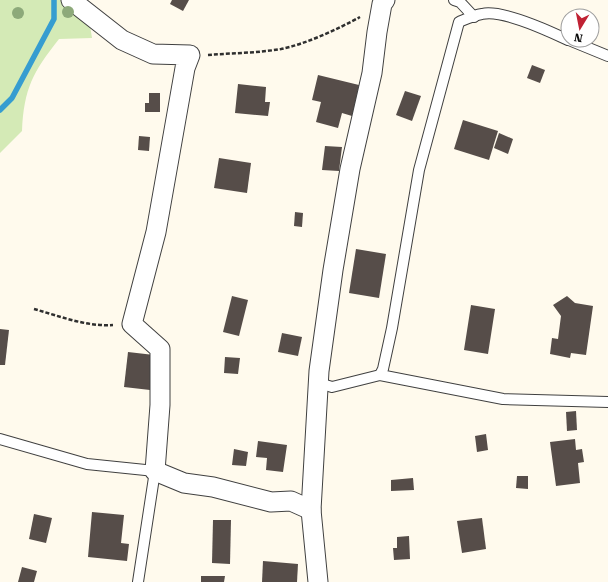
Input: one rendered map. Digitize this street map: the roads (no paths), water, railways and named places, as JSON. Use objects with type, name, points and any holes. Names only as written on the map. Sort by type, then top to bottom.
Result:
[{"type":"street","points":[[71,0],[122,40],[154,54],[190,55],[185,68],[156,232],[132,324],[160,349],[160,405],[154,471],[184,483],[214,487],[270,502],[291,501],[311,510]]},
{"type":"street","points":[[318,582],[311,510],[319,371],[350,169],[372,73],[384,2]]},
{"type":"lane","points":[[454,0],[460,2],[474,17]]},
{"type":"lane","points":[[380,375],[383,369],[392,328],[419,170],[459,22],[484,13],[504,16],[535,25],[560,36]]},
{"type":"lane","points":[[588,48],[608,56]]},
{"type":"lane","points":[[319,383],[332,387],[380,375],[503,399],[608,402]]},
{"type":"lane","points":[[0,439],[87,464],[154,471],[138,582]]},
{"type":"waterway","points":[[0,110],[12,98],[54,19],[54,0]]}]
